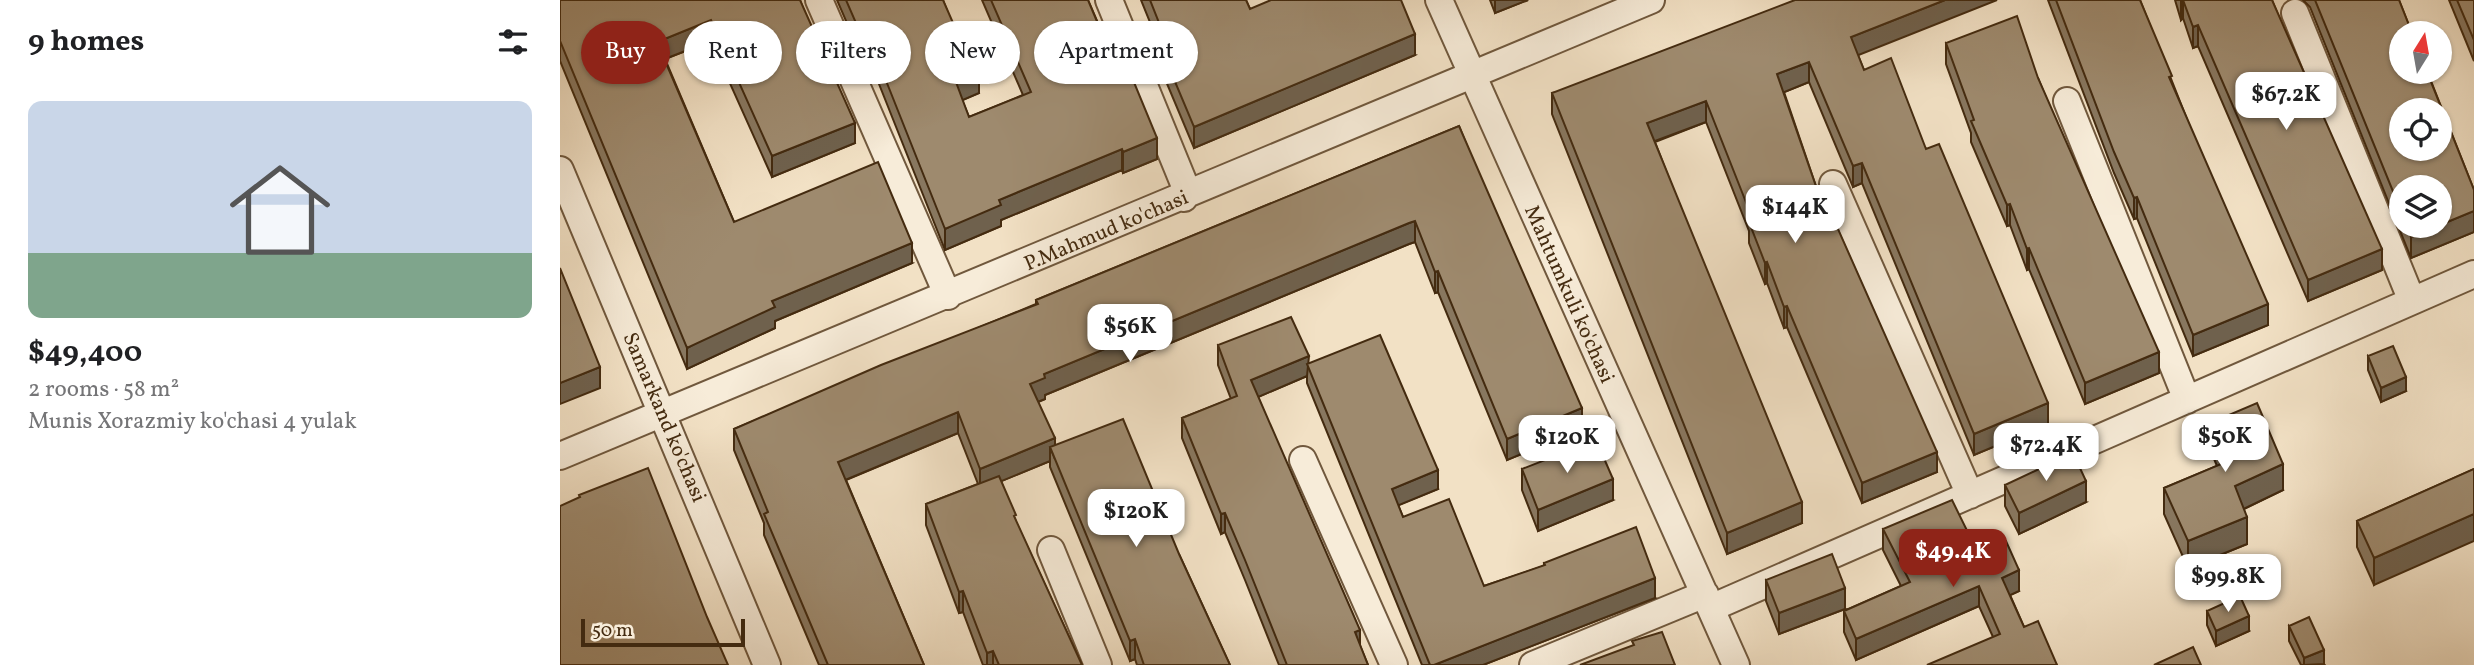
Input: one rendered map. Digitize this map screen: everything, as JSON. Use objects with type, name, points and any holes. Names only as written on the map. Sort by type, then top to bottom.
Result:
[{"type":"street","points":[[819,0],[948,296]]},
{"type":"street","points":[[1109,0],[1185,186],[1184,198]]},
{"type":"street","name":"Mahtumkuli ko'chasi","points":[[1439,0],[1736,665]]},
{"type":"street","name":"P.Mahmud ko'chasi","points":[[560,456],[1184,198],[1471,74],[1651,0]]},
{"type":"street","points":[[2295,13],[2412,301]]},
{"type":"street","points":[[2067,101],[2187,400]]},
{"type":"street","name":"Samarkand ko'chasi","points":[[560,170],[767,665]]},
{"type":"street","points":[[1833,184],[1970,495]]},
{"type":"street","points":[[1534,665],[1708,601],[1970,495],[2474,274]]},
{"type":"street","points":[[1303,460],[1394,665]]},
{"type":"street","points":[[1051,551],[1098,665]]},
{"type":"building","points":[[560,0],[800,0],[809,21],[796,21],[796,84],[838,84],[855,123],[772,156],[740,84],[782,84],[782,21],[684,21],[684,31],[670,37],[670,21],[581,21],[581,84],[670,84],[670,72],[734,222],[878,162],[912,243],[772,301],[775,307],[687,348],[560,41]]},
{"type":"building","points":[[846,0],[943,0],[952,21],[925,21],[925,84],[957,84],[969,117],[1031,92],[1020,67],[1020,21],[1000,21],[991,0],[1088,0],[1097,21],[1034,21],[1034,84],[1135,84],[1157,138],[1123,152],[1122,149],[999,200],[1001,205],[945,229],[887,84],[911,84],[911,21],[855,21]]},
{"type":"building","points":[[1150,0],[1246,0],[1250,9],[1271,0],[1401,0],[1415,34],[1194,127],[1176,84],[1198,84],[1198,21],[1158,21]]},
{"type":"building","points":[[1795,0],[1945,0],[1851,37],[1864,70],[1891,58],[1926,149],[1939,144],[2048,403],[1974,434],[1862,163],[1853,166],[1809,62],[1777,74],[1819,195],[1822,193],[1937,452],[1862,483],[1787,306],[1784,307],[1767,262],[1765,263],[1749,222],[1753,220],[1706,101],[1647,123],[1802,502],[1727,533],[1552,93]]},
{"type":"building","points":[[2056,0],[2140,0],[2172,76],[2169,77],[2268,304],[2193,335],[2137,197],[2134,198],[2114,152]]},
{"type":"building","points":[[2183,0],[2272,0],[2382,249],[2308,280],[2198,25],[2193,27]]},
{"type":"building","points":[[2315,0],[2399,0],[2407,21],[2389,21],[2389,84],[2432,84],[2437,98],[2389,98],[2389,161],[2452,161],[2452,135],[2474,190],[2474,211],[2452,220],[2452,175],[2389,175],[2389,182]]},
{"type":"building","points":[[2457,0],[2474,0],[2474,40]]},
{"type":"building","points":[[2017,16],[2038,78],[2159,352],[2085,383],[2010,204],[2007,205],[1971,121],[1974,120],[1946,43]]},
{"type":"building","points":[[1459,126],[1582,408],[1507,439],[1438,271],[1435,272],[1415,221],[1409,223],[1044,374],[1045,378],[1030,384],[1055,438],[980,469],[958,412],[838,462],[924,665],[828,665],[764,514],[768,512],[734,429],[881,365],[1038,304],[1036,300]]},
{"type":"building","points":[[560,268],[600,367],[560,383]]},
{"type":"building","points":[[1291,317],[1309,356],[1251,380],[1360,630],[1355,632],[1368,665],[1287,665],[1245,560],[1225,513],[1221,514],[1182,418],[1237,396],[1218,345]]},
{"type":"building","points":[[1380,335],[1438,470],[1392,489],[1403,517],[1449,499],[1484,586],[1545,565],[1544,563],[1636,527],[1655,578],[1430,665],[1307,364]]},
{"type":"building","points":[[2393,346],[2406,377],[2381,388],[2368,356]]},
{"type":"building","points":[[2257,403],[2283,464],[2235,486],[2247,517],[2188,541],[2164,488],[2226,462],[2210,423]]},
{"type":"building","points":[[1123,419],[1179,554],[1230,665],[1144,665],[1135,639],[1130,641],[1050,447]]},
{"type":"building","points":[[1596,440],[1613,479],[1538,510],[1522,469]]},
{"type":"building","points":[[2073,453],[2086,481],[2019,513],[2005,485]]},
{"type":"building","points":[[648,468],[728,665],[560,665],[560,506],[580,497],[579,495]]},
{"type":"building","points":[[2474,469],[2474,514],[2374,558],[2357,521]]},
{"type":"building","points":[[999,476],[1016,515],[1014,516],[1082,665],[999,665],[993,651],[987,653],[963,591],[959,592],[926,504]]},
{"type":"building","points":[[1952,500],[1978,553],[2006,541],[2019,570],[2002,578],[2024,627],[2038,621],[2057,665],[1927,665],[2000,634],[1979,586],[1856,639],[1844,611],[1910,582],[1883,529]]},
{"type":"building","points":[[1832,554],[1845,588],[1779,613],[1766,580]]},
{"type":"building","points":[[2240,596],[2249,616],[2216,631],[2207,611]]},
{"type":"building","points":[[2309,617],[2324,650],[2304,658],[2289,626]]},
{"type":"building","points":[[1662,632],[1675,665],[1580,665],[1634,645],[1632,641]]},
{"type":"building","points":[[2193,647],[2201,665],[2154,665]]}]
